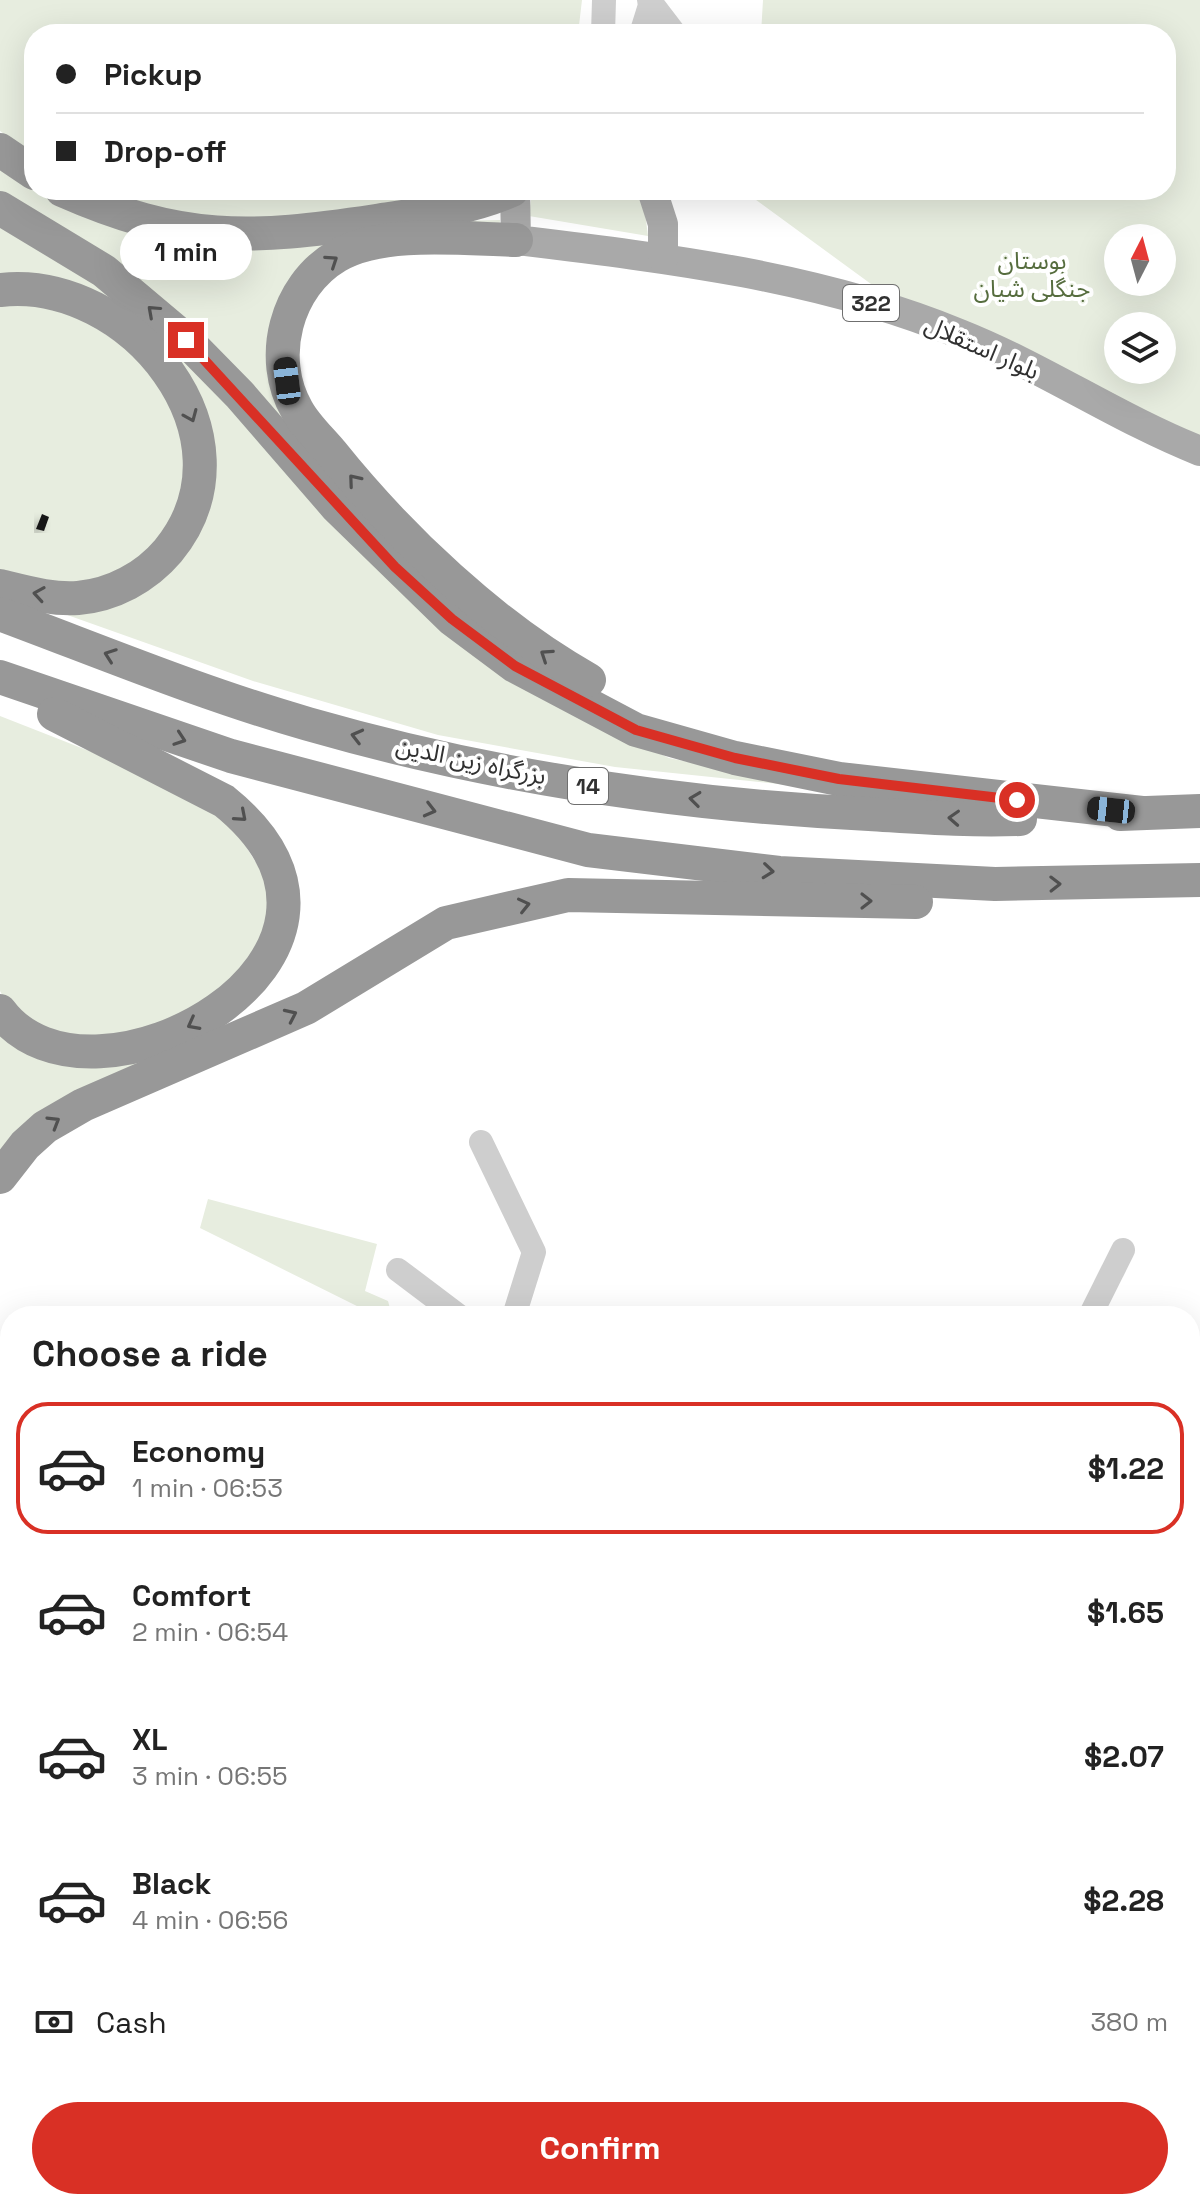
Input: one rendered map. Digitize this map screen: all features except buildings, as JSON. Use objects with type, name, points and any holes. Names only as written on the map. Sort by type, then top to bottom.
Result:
[{"type":"highway","points":[[0,150],[24,166]]},
{"type":"highway","points":[[84,200],[109,211],[163,226],[217,235],[296,233],[448,211],[486,202],[515,210]]},
{"type":"highway","points":[[0,208],[104,271],[156,313],[240,395],[366,537],[452,619],[515,666],[636,730],[779,769],[839,779],[1142,813]]},
{"type":"highway","points":[[515,210],[426,238],[377,243],[338,255],[303,283],[287,316],[283,352],[287,381],[296,410],[360,487],[467,592],[556,661],[710,751]]},
{"type":"highway","points":[[0,290],[26,287],[70,295],[103,311],[126,329],[155,357],[190,411],[198,437],[200,467],[198,493],[189,519],[165,554],[140,577],[101,594],[77,598],[0,586]]},
{"type":"highway","name":"بزرگراه زین الدین","points":[[0,614],[217,695],[308,724],[401,747],[598,788],[784,810],[990,820],[1200,811]]},
{"type":"highway","points":[[0,677],[231,756],[588,850],[779,873],[1014,884],[1200,880]]},
{"type":"highway","points":[[0,687],[224,801],[244,817],[272,852],[279,873],[282,921],[264,966],[233,1001],[188,1027],[130,1047],[67,1050],[25,1033],[0,1011]]},
{"type":"highway","points":[[0,1177],[25,1145],[45,1127],[70,1112],[306,1008],[446,923],[568,895],[940,902],[1014,884]]},
{"type":"main road","points":[[654,200],[663,242]]},
{"type":"main road","name":"بلوار استقلال","points":[[515,210],[702,250],[805,268],[901,295],[979,324],[1200,436]]},
{"type":"main road","name":"بلوار استقلال","points":[[663,242],[894,309],[962,334],[1101,406],[1200,451]]},
{"type":"street","points":[[603,24],[604,0]]},
{"type":"street","points":[[644,24],[650,1]]},
{"type":"street","points":[[650,1],[667,24]]},
{"type":"street","points":[[481,1142],[534,1252],[517,1306]]},
{"type":"street","points":[[1095,1306],[1123,1250]]},
{"type":"street","points":[[398,1270],[446,1306]]},
{"type":"green space","points":[[0,0],[582,0],[579,24],[24,24],[24,149],[0,131]]},
{"type":"green space","name":"بوستان جنگلی شیان","points":[[763,0],[1200,0],[1200,452],[897,303],[756,200],[1176,200],[1176,24],[762,24]]},
{"type":"green space","points":[[0,158],[24,174],[24,200],[66,200],[102,213],[301,221],[500,220],[499,236],[335,247],[276,379],[569,686],[0,197]]},
{"type":"green space","points":[[123,200],[429,200],[386,215],[242,228]]},
{"type":"green space","points":[[531,200],[643,200],[648,236],[529,216]]},
{"type":"green space","points":[[0,218],[92,272],[578,714],[669,758],[790,783],[922,799],[615,767],[438,735],[253,681],[42,606],[97,604],[206,495],[152,342],[0,283]]},
{"type":"green space","points":[[0,298],[52,298],[146,362],[191,442],[175,528],[102,586],[0,579]]},
{"type":"green space","points":[[0,716],[130,767],[226,814],[274,892],[258,962],[168,1027],[59,1040],[6,1002],[0,991]]},
{"type":"green space","points":[[0,1027],[163,1055],[0,1158]]},
{"type":"green space","points":[[208,1199],[377,1244],[365,1291],[388,1301],[389,1306],[357,1306],[200,1228]]},
{"type":"route","points":[[186,340],[240,395],[337,507],[395,567],[452,619],[515,666],[636,730],[735,758],[839,779],[1017,800]]}]
